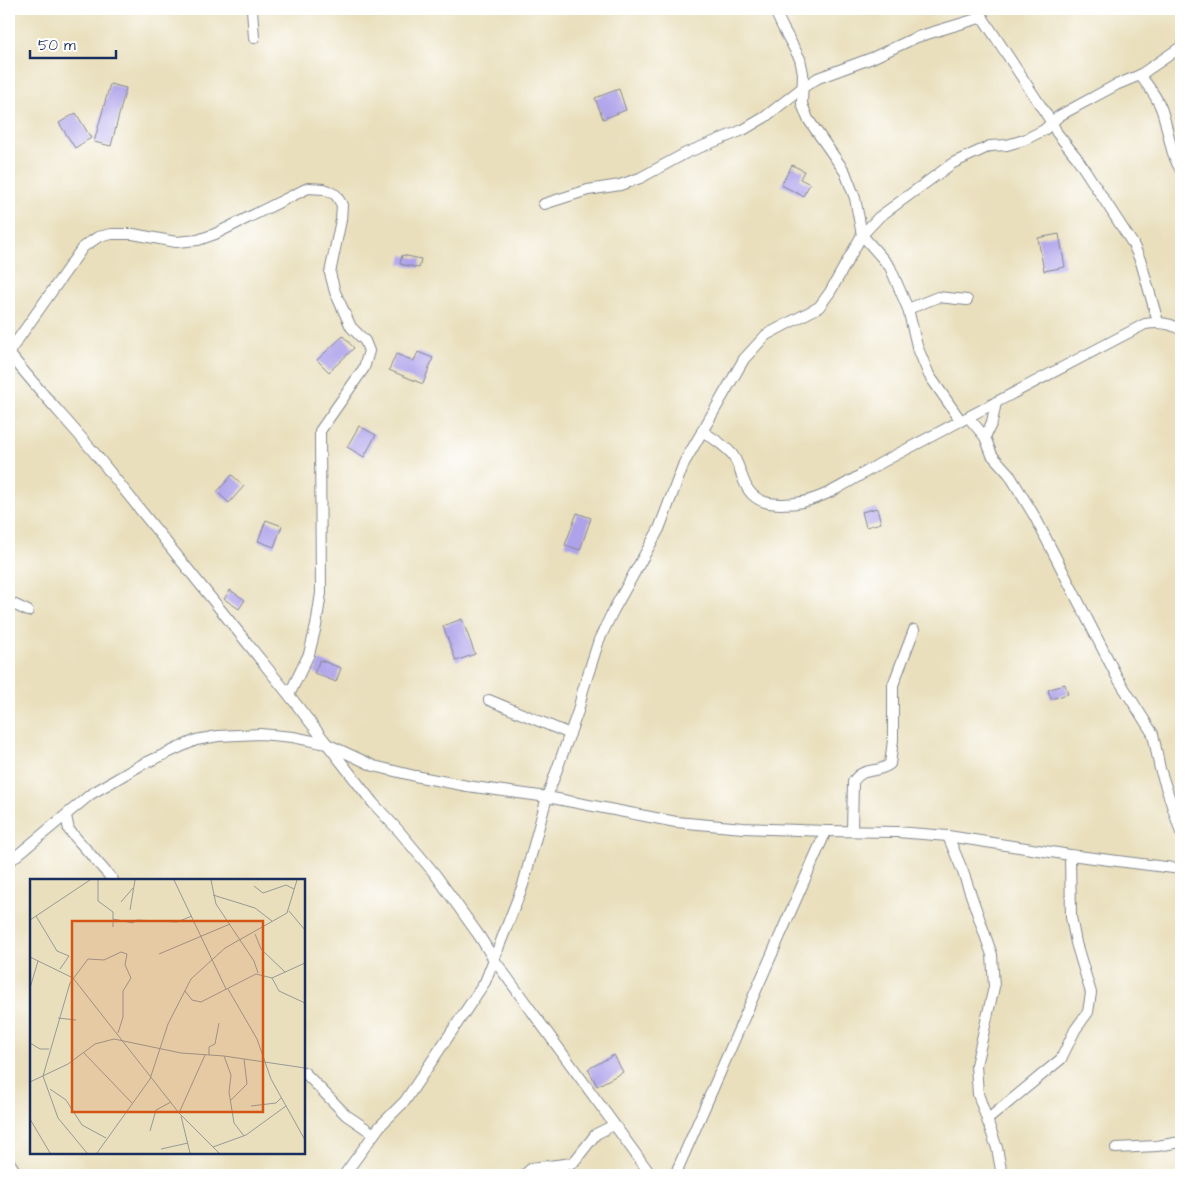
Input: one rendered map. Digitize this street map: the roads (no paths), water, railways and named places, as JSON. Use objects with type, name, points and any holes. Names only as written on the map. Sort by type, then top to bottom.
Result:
[{"type":"street","points":[[252,9],[254,38]]},
{"type":"street","points":[[374,9],[379,11],[384,9]]},
{"type":"street","points":[[774,9],[800,59],[803,73],[802,104],[808,119],[845,172],[855,198],[862,234],[890,267],[908,309],[917,346],[929,375],[965,420],[984,437],[992,455],[1009,474],[1038,523],[1117,677],[1153,734],[1160,769],[1181,832]]},
{"type":"street","points":[[544,204],[588,190],[620,186],[640,178],[686,154],[742,130],[765,117],[818,78],[865,61],[917,37],[980,13],[1052,123],[1056,133],[1077,158],[1133,244],[1141,262],[1158,322]]},
{"type":"street","points":[[344,1175],[374,1134],[405,1101],[485,982],[523,885],[547,797],[570,734],[599,640],[659,529],[684,463],[752,349],[766,334],[810,312],[825,300],[862,234],[879,218],[953,163],[990,146],[1024,140],[1044,130],[1059,116],[1116,85],[1140,75],[1181,47]]},
{"type":"street","points":[[1140,75],[1155,95],[1161,108],[1174,156],[1181,170]]},
{"type":"street","points":[[288,695],[310,654],[321,593],[320,431],[364,368],[368,351],[365,341],[351,327],[335,292],[330,273],[341,220],[342,205],[336,195],[324,189],[308,188],[215,234],[198,240],[176,242],[133,234],[112,234],[98,237],[83,247],[9,352],[37,388],[97,456],[373,803],[435,874],[493,958],[651,1175]]},
{"type":"street","points":[[908,309],[938,297],[967,300]]},
{"type":"street","points":[[702,431],[722,444],[733,456],[743,481],[750,492],[764,502],[784,504],[803,502],[828,493],[870,468],[965,420],[1144,324],[1158,322],[1181,330]]},
{"type":"street","points":[[984,437],[992,422],[996,402]]},
{"type":"street","points":[[9,602],[28,611]]},
{"type":"street","points":[[852,831],[852,782],[857,775],[866,771],[885,768],[890,764],[893,740],[893,685],[914,630]]},
{"type":"street","points":[[489,700],[570,734]]},
{"type":"street","points":[[9,862],[91,794],[149,761],[196,740],[218,736],[260,734],[293,737],[326,744],[374,766],[398,772],[467,786],[547,797],[676,822],[742,828],[897,832],[948,836],[1070,855],[1181,869]]},
{"type":"street","points":[[66,816],[69,830],[112,879]]},
{"type":"street","points":[[52,827],[69,830]]},
{"type":"street","points":[[675,1175],[826,831]]},
{"type":"street","points":[[948,836],[992,955],[994,987],[976,1065],[978,1094],[997,1148],[1002,1175]]},
{"type":"street","points":[[987,1120],[1061,1059],[1075,1030],[1088,1012],[1090,993],[1071,917],[1070,855]]},
{"type":"street","points":[[305,1073],[346,1115],[374,1134]]},
{"type":"street","points":[[524,1175],[532,1168],[573,1163],[596,1134],[614,1125]]},
{"type":"street","points":[[1116,1148],[1157,1146],[1181,1142]]},
{"type":"street","points":[[9,1162],[18,1175]]}]
